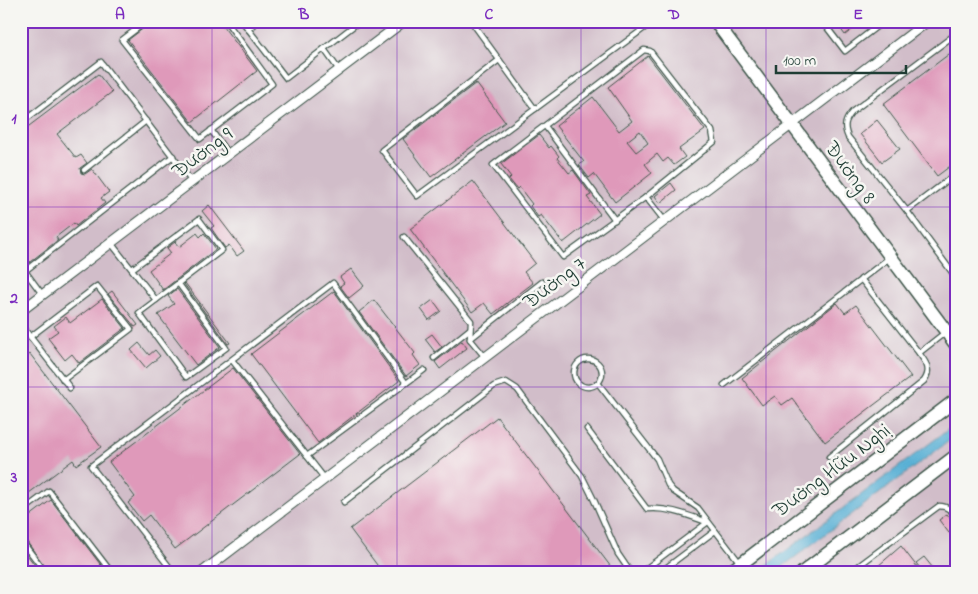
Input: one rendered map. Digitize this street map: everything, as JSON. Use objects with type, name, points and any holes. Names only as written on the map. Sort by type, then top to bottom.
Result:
[{"type":"main road","name":"Đường 8","points":[[715,21],[957,346]]},
{"type":"main road","name":"Đường Hữu Nghị","points":[[729,573],[957,400]]},
{"type":"main road","points":[[802,573],[957,455]]},
{"type":"street","name":"Đường 9","points":[[21,311],[404,21]]},
{"type":"street","name":"Đường 7","points":[[201,573],[928,21]]},
{"type":"lane","points":[[21,24],[25,21]]},
{"type":"lane","points":[[147,21],[122,40],[200,139],[272,84],[226,21]]},
{"type":"lane","points":[[242,21],[286,78],[360,21]]},
{"type":"lane","points":[[248,29],[258,21]]},
{"type":"lane","points":[[471,21],[535,109]]},
{"type":"lane","points":[[499,60],[382,150],[417,196],[654,21]]},
{"type":"lane","points":[[822,21],[845,51],[884,21]]},
{"type":"lane","points":[[957,33],[853,111],[844,124],[848,137],[907,211],[957,279]]},
{"type":"lane","points":[[324,49],[340,70]]},
{"type":"lane","points":[[644,50],[650,51],[712,131],[714,142],[646,197],[563,258],[493,165],[644,50]]},
{"type":"lane","points":[[21,123],[101,62],[192,182]]},
{"type":"lane","points":[[84,170],[146,121]]},
{"type":"lane","points":[[545,126],[614,220]]},
{"type":"lane","points":[[211,130],[228,154]]},
{"type":"lane","points":[[43,295],[23,273],[173,156]]},
{"type":"lane","points":[[907,211],[957,173]]},
{"type":"lane","points":[[646,197],[664,220]]},
{"type":"lane","points":[[132,269],[199,219],[222,250],[139,313],[186,378],[226,348],[178,284]]},
{"type":"lane","points":[[404,237],[471,321],[470,339],[485,357]]},
{"type":"lane","points":[[111,243],[156,300]]},
{"type":"lane","points":[[724,385],[889,257]]},
{"type":"lane","points":[[829,457],[924,381],[929,369],[919,353],[861,279]]},
{"type":"lane","points":[[470,339],[542,282]]},
{"type":"lane","points":[[174,573],[91,466],[333,284],[406,383]]},
{"type":"lane","points":[[30,337],[97,286],[131,329],[63,380]]},
{"type":"lane","points":[[919,353],[957,323]]},
{"type":"lane","points":[[21,325],[70,388]]},
{"type":"lane","points":[[434,358],[470,329]]},
{"type":"lane","points":[[589,359],[597,362],[602,375],[598,383],[585,386],[578,382],[574,373],[580,362],[589,359]]},
{"type":"lane","points":[[232,360],[325,480]]},
{"type":"lane","points":[[307,456],[424,370]]},
{"type":"lane","points":[[344,502],[494,386],[506,382],[517,389],[582,476],[618,554],[631,573]]},
{"type":"lane","points":[[598,383],[657,459],[668,485],[673,491],[698,508],[740,564]]},
{"type":"lane","points":[[587,429],[647,509],[668,509],[708,522]]},
{"type":"lane","points":[[21,512],[49,491],[112,573]]},
{"type":"lane","points":[[849,573],[939,506],[944,506],[952,511],[957,518]]},
{"type":"lane","points":[[640,573],[708,522]]},
{"type":"lane","points":[[659,573],[715,531]]},
{"type":"lane","points":[[21,540],[46,573]]},
{"type":"shaded area","points":[[21,21],[957,21],[957,573],[21,573]]},
{"type":"water","points":[[957,423],[957,435],[774,573],[756,573]]},
{"type":"building","points":[[151,21],[219,21],[257,71],[192,122],[128,40]]},
{"type":"building","points":[[835,21],[863,21],[845,35]]},
{"type":"building","points":[[957,48],[957,161],[937,176],[883,104]]},
{"type":"building","points":[[648,56],[705,130],[679,149],[685,157],[674,165],[668,158],[663,162],[657,154],[645,164],[652,173],[615,202],[594,174],[589,178],[579,165],[584,162],[556,126],[593,97],[619,131],[632,121],[608,87]],"holes":[[[640,131],[648,143],[636,152],[627,141]]]},
{"type":"building","points":[[98,74],[112,92],[57,134],[76,158],[81,155],[87,163],[80,168],[81,173],[85,174],[92,169],[109,192],[101,198],[105,203],[76,226],[74,223],[56,237],[58,240],[21,269],[21,132]]},
{"type":"building","points":[[476,83],[505,122],[431,177],[403,139]]},
{"type":"building","points":[[877,120],[900,149],[882,162],[860,134]]},
{"type":"building","points":[[539,135],[549,148],[551,146],[559,156],[557,158],[569,173],[573,170],[591,195],[587,197],[600,214],[563,243],[541,215],[538,217],[530,206],[532,204],[519,187],[517,189],[509,179],[511,177],[501,164]]},
{"type":"building","points":[[473,181],[535,263],[524,272],[533,283],[493,314],[484,303],[472,312],[410,229]]},
{"type":"building","points":[[671,183],[676,190],[660,203],[655,196]]},
{"type":"building","points":[[209,205],[244,251],[237,256],[229,245],[225,248],[211,228],[214,226],[202,211]]},
{"type":"building","points":[[197,233],[200,237],[204,233],[216,249],[163,290],[149,270],[171,253],[167,248],[175,242],[179,247]]},
{"type":"building","points":[[351,269],[364,286],[349,298],[340,286],[344,283],[340,277]]},
{"type":"building","points":[[185,283],[230,343],[228,344]]},
{"type":"building","points":[[177,289],[220,347],[196,365],[158,315],[174,304],[168,296]]},
{"type":"building","points":[[112,291],[138,325],[135,327],[108,294]]},
{"type":"building","points":[[334,291],[399,381],[318,443],[251,354]]},
{"type":"building","points":[[102,299],[125,328],[79,363],[72,354],[65,360],[48,338],[58,331],[54,326],[66,317],[70,323]]},
{"type":"building","points":[[374,300],[415,353],[413,355],[420,365],[406,376],[359,312]]},
{"type":"building","points":[[433,300],[441,311],[429,320],[421,309]]},
{"type":"building","points":[[837,303],[845,313],[856,305],[911,377],[825,442],[792,398],[782,405],[775,396],[762,405],[742,378]]},
{"type":"building","points":[[432,334],[442,347],[435,352],[425,339]]},
{"type":"building","points":[[462,341],[467,348],[440,369],[435,362]]},
{"type":"building","points":[[139,343],[149,355],[155,350],[160,356],[146,368],[131,350]]},
{"type":"building","points":[[30,354],[101,447],[76,465],[73,460],[29,493],[21,483],[21,361]]},
{"type":"building","points":[[233,368],[300,454],[175,549],[149,515],[142,521],[128,503],[135,497],[109,462]]},
{"type":"building","points":[[497,417],[611,567],[604,573],[383,573],[350,529]]},
{"type":"building","points":[[51,500],[107,573],[50,573],[21,536],[21,523]]},
{"type":"building","points":[[947,514],[957,526],[949,533],[939,520]]},
{"type":"building","points":[[901,546],[918,568],[913,573],[870,573]]},
{"type":"building","points":[[21,547],[41,573],[21,573]]},
{"type":"building","points":[[924,557],[937,573],[924,573],[916,563]]}]
